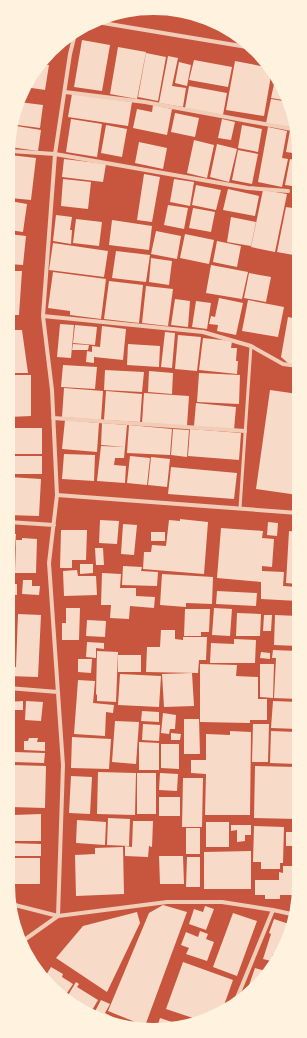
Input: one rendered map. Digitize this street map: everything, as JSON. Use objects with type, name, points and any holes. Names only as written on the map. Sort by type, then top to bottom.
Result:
[{"type":"street","points":[[104,23],[241,46]]},
{"type":"street","points":[[58,916],[63,765],[50,563],[58,495],[52,390],[42,316],[55,154],[66,92],[70,54],[74,40]]},
{"type":"street","points":[[66,92],[145,102],[291,129]]},
{"type":"street","points":[[14,151],[55,154],[248,188],[288,191]]},
{"type":"street","points":[[42,316],[203,332],[251,346],[283,364],[293,365]]},
{"type":"street","points":[[53,418],[245,431]]},
{"type":"street","points":[[58,495],[293,512]]},
{"type":"street","points":[[14,522],[54,525]]},
{"type":"street","points":[[14,688],[58,692]]},
{"type":"street","points":[[16,905],[58,916],[167,902],[222,902],[290,914]]},
{"type":"street","points":[[238,995],[273,910]]},
{"type":"street","points":[[26,939],[58,916]]},
{"type":"lane","points":[[240,508],[251,346]]},
{"type":"building","points":[[82,40],[110,45],[102,91],[74,87]]},
{"type":"building","points":[[118,47],[146,52],[137,99],[110,94]]},
{"type":"building","points":[[146,53],[166,57],[158,101],[138,97]]},
{"type":"building","points":[[168,56],[178,58],[172,86],[186,88],[183,107],[159,103]]},
{"type":"building","points":[[194,60],[232,67],[228,87],[189,80]]},
{"type":"building","points":[[235,61],[261,66],[271,78],[264,116],[226,110]]},
{"type":"building","points":[[179,62],[191,65],[187,86],[175,83]]},
{"type":"building","points":[[47,65],[49,65],[45,90],[31,88],[43,69]]},
{"type":"building","points":[[274,84],[282,100],[271,98]]},
{"type":"building","points":[[189,86],[227,93],[223,115],[185,108]]},
{"type":"building","points":[[72,94],[132,102],[128,126],[68,117]]},
{"type":"building","points":[[271,99],[282,101],[290,127],[266,123]]},
{"type":"building","points":[[24,103],[43,105],[40,128],[17,125]]},
{"type":"building","points":[[153,105],[172,109],[167,135],[133,128],[137,109],[152,112]]},
{"type":"building","points":[[175,113],[199,118],[195,137],[171,132]]},
{"type":"building","points":[[71,119],[102,124],[97,157],[66,152]]},
{"type":"building","points":[[222,119],[235,122],[231,140],[218,138]]},
{"type":"building","points":[[106,125],[127,129],[122,157],[101,153]]},
{"type":"building","points":[[242,125],[262,129],[258,152],[238,148]]},
{"type":"building","points":[[17,126],[41,130],[38,151],[14,148]]},
{"type":"building","points":[[268,127],[287,131],[282,158],[288,159],[282,187],[258,182]]},
{"type":"building","points":[[290,130],[291,130],[293,153],[286,152]]},
{"type":"building","points":[[194,140],[214,145],[207,178],[187,173]]},
{"type":"building","points":[[139,142],[167,148],[163,169],[135,163]]},
{"type":"building","points":[[217,144],[237,149],[229,182],[210,177]]},
{"type":"building","points":[[238,150],[258,154],[252,184],[232,180]]},
{"type":"building","points":[[14,155],[36,158],[31,200],[14,198]]},
{"type":"building","points":[[64,159],[106,164],[103,182],[62,177]]},
{"type":"building","points":[[290,159],[293,160],[293,186],[285,185]]},
{"type":"building","points":[[144,174],[160,177],[152,222],[137,220]]},
{"type":"building","points":[[63,179],[91,182],[88,209],[61,206]]},
{"type":"building","points":[[174,179],[194,182],[190,206],[170,202]]},
{"type":"building","points":[[196,185],[221,190],[216,210],[192,205]]},
{"type":"building","points":[[228,189],[259,196],[255,216],[223,210]]},
{"type":"building","points":[[263,190],[287,194],[275,252],[251,247]]},
{"type":"building","points":[[14,202],[27,204],[23,232],[14,231]]},
{"type":"building","points":[[168,205],[188,208],[184,229],[164,225]]},
{"type":"building","points":[[286,207],[293,208],[293,255],[277,252]]},
{"type":"building","points":[[193,208],[215,212],[211,232],[189,228]]},
{"type":"building","points":[[56,215],[72,217],[70,230],[72,230],[71,244],[53,241]]},
{"type":"building","points":[[231,217],[256,222],[251,246],[227,242]]},
{"type":"building","points":[[76,219],[102,222],[99,246],[73,243]]},
{"type":"building","points":[[112,220],[152,226],[149,250],[109,245]]},
{"type":"building","points":[[156,231],[181,236],[177,259],[151,254]]},
{"type":"building","points":[[185,234],[214,240],[209,264],[180,258]]},
{"type":"building","points":[[14,235],[26,236],[23,265],[14,264]]},
{"type":"building","points":[[217,241],[241,246],[237,267],[213,262]]},
{"type":"building","points":[[53,243],[108,251],[104,277],[49,270]]},
{"type":"building","points":[[116,251],[150,255],[146,282],[112,278]]},
{"type":"building","points":[[151,258],[172,261],[169,285],[149,282]]},
{"type":"building","points":[[211,265],[248,272],[242,299],[206,293]]},
{"type":"building","points":[[14,271],[22,271],[19,315],[14,315]]},
{"type":"building","points":[[53,272],[106,279],[101,319],[70,315],[70,311],[48,308]]},
{"type":"building","points":[[249,273],[271,277],[266,302],[244,298]]},
{"type":"building","points":[[109,281],[143,285],[139,323],[104,319]]},
{"type":"building","points":[[146,286],[173,289],[168,326],[142,323]]},
{"type":"building","points":[[219,298],[243,303],[236,335],[217,331],[218,325],[209,324],[211,316],[215,317]]},
{"type":"building","points":[[175,299],[190,301],[188,327],[171,325]]},
{"type":"building","points":[[248,300],[284,307],[278,337],[242,331]]},
{"type":"building","points":[[196,301],[211,303],[207,329],[192,327]]},
{"type":"building","points":[[288,317],[293,318],[293,364],[288,363],[281,357]]},
{"type":"building","points":[[60,324],[74,325],[71,358],[57,357]]},
{"type":"building","points":[[75,325],[97,327],[95,345],[73,343]]},
{"type":"building","points":[[102,326],[126,329],[123,360],[94,357],[94,363],[86,362],[87,351],[92,352],[92,346],[100,347]]},
{"type":"building","points":[[14,330],[22,330],[28,373],[14,373]]},
{"type":"building","points":[[165,332],[175,333],[172,368],[161,367]]},
{"type":"building","points":[[178,335],[201,337],[197,371],[175,369]]},
{"type":"building","points":[[203,338],[232,341],[231,348],[237,348],[237,374],[199,370]]},
{"type":"building","points":[[73,344],[89,345],[88,350],[72,350]]},
{"type":"building","points":[[128,344],[160,346],[159,367],[127,365]]},
{"type":"building","points":[[63,365],[97,367],[95,389],[61,387]]},
{"type":"building","points":[[105,370],[144,372],[142,392],[104,390]]},
{"type":"building","points":[[149,371],[173,373],[172,394],[148,392]]},
{"type":"building","points":[[199,373],[240,375],[239,404],[197,402]]},
{"type":"building","points":[[14,375],[31,375],[31,416],[14,417]]},
{"type":"building","points":[[64,388],[103,391],[101,420],[62,417]]},
{"type":"building","points":[[270,390],[293,393],[293,494],[256,489]]},
{"type":"building","points":[[106,391],[142,394],[140,422],[104,420]]},
{"type":"building","points":[[144,393],[189,396],[187,426],[142,423]]},
{"type":"building","points":[[196,403],[236,407],[234,430],[194,426]]},
{"type":"building","points":[[65,420],[99,423],[97,452],[62,449]]},
{"type":"building","points":[[102,423],[127,425],[125,447],[101,445]]},
{"type":"building","points":[[129,425],[172,429],[170,455],[127,453]]},
{"type":"building","points":[[15,428],[42,428],[42,454],[15,454]]},
{"type":"building","points":[[173,429],[189,430],[187,457],[171,455]]},
{"type":"building","points":[[190,429],[241,433],[239,460],[188,456]]},
{"type":"building","points":[[101,446],[125,447],[124,458],[115,458],[114,465],[126,466],[125,483],[97,481]]},
{"type":"building","points":[[64,454],[95,455],[94,481],[62,479]]},
{"type":"building","points":[[14,456],[42,456],[42,474],[14,474]]},
{"type":"building","points":[[130,456],[150,458],[147,485],[127,483]]},
{"type":"building","points":[[151,457],[170,459],[167,487],[148,485]]},
{"type":"building","points":[[171,467],[237,473],[234,499],[168,494]]},
{"type":"building","points":[[14,477],[41,479],[39,516],[14,515]]},
{"type":"building","points":[[180,519],[208,522],[204,574],[143,569],[144,552],[151,552],[152,545],[166,546],[169,520],[180,521]]},
{"type":"building","points":[[100,520],[119,521],[117,544],[99,543]]},
{"type":"building","points":[[268,522],[278,523],[277,536],[267,535]]},
{"type":"building","points":[[123,524],[137,525],[134,555],[121,554]]},
{"type":"building","points":[[221,528],[263,531],[262,538],[274,539],[272,567],[262,566],[262,571],[284,572],[283,586],[293,587],[293,601],[261,599],[261,582],[217,578]]},
{"type":"building","points":[[61,530],[87,530],[86,560],[72,560],[72,568],[60,568]]},
{"type":"building","points":[[289,531],[293,531],[293,584],[286,583]]},
{"type":"building","points":[[151,532],[165,532],[165,541],[151,541]]},
{"type":"building","points":[[14,534],[16,534],[14,563]]},
{"type":"building","points":[[22,538],[37,539],[36,573],[15,573],[16,540],[22,540]]},
{"type":"building","points":[[95,548],[103,548],[104,565],[96,565]]},
{"type":"building","points":[[80,564],[93,564],[93,573],[80,574]]},
{"type":"building","points":[[123,566],[142,567],[141,571],[158,572],[157,586],[122,585]]},
{"type":"building","points":[[77,570],[78,576],[96,576],[97,595],[64,596],[63,571]]},
{"type":"building","points":[[102,573],[121,574],[120,588],[136,588],[136,596],[155,597],[154,608],[130,606],[129,619],[110,618],[111,605],[101,605]]},
{"type":"building","points":[[162,574],[213,577],[212,604],[186,603],[186,607],[160,605]]},
{"type":"building","points":[[23,580],[32,580],[32,586],[40,586],[39,595],[22,594]]},
{"type":"building","points":[[14,584],[17,584],[17,595],[14,595]]},
{"type":"building","points":[[217,591],[257,593],[256,606],[216,604]]},
{"type":"building","points":[[66,608],[80,608],[79,640],[62,640],[62,623],[66,623]]},
{"type":"building","points":[[214,608],[232,609],[230,636],[212,635]]},
{"type":"building","points":[[185,609],[210,609],[209,632],[201,632],[201,636],[184,636]]},
{"type":"building","points":[[237,613],[261,614],[260,636],[236,636]]},
{"type":"building","points":[[18,614],[41,615],[38,677],[14,676],[14,667],[16,667]]},
{"type":"building","points":[[264,615],[272,615],[271,631],[263,631]]},
{"type":"building","points":[[275,615],[293,616],[293,646],[274,645]]},
{"type":"building","points":[[87,620],[106,621],[105,637],[86,636]]},
{"type":"building","points":[[161,630],[175,630],[175,639],[183,640],[183,637],[207,637],[206,660],[199,660],[198,673],[146,672],[147,647],[160,647]]},
{"type":"building","points":[[234,639],[256,640],[255,663],[210,663],[211,643],[234,644]]},
{"type":"building","points":[[87,642],[104,643],[104,649],[96,648],[96,658],[86,657]]},
{"type":"building","points":[[273,650],[293,651],[293,699],[274,698],[276,658],[272,658]]},
{"type":"building","points":[[97,651],[118,652],[116,702],[97,701]]},
{"type":"building","points":[[261,652],[270,653],[270,659],[260,658]]},
{"type":"building","points":[[118,655],[141,655],[141,672],[118,672]]},
{"type":"building","points":[[78,659],[92,659],[91,673],[78,672]]},
{"type":"building","points":[[200,664],[237,665],[236,676],[258,677],[258,699],[267,699],[267,720],[250,720],[250,723],[200,722]]},
{"type":"building","points":[[260,664],[274,664],[273,698],[260,697]]},
{"type":"building","points":[[192,673],[194,706],[164,707],[162,674]]},
{"type":"building","points":[[120,674],[161,676],[159,707],[118,705]]},
{"type":"building","points":[[78,680],[95,681],[93,703],[114,705],[113,713],[106,712],[105,736],[74,734]]},
{"type":"building","points":[[23,701],[23,710],[14,710],[14,702]]},
{"type":"building","points":[[26,701],[43,702],[41,721],[25,720]]},
{"type":"building","points":[[273,701],[293,702],[293,729],[271,728]]},
{"type":"building","points":[[142,711],[159,712],[159,722],[141,721]]},
{"type":"building","points":[[163,713],[176,715],[175,729],[170,729],[169,734],[161,733]]},
{"type":"building","points":[[184,719],[199,719],[200,754],[184,754]]},
{"type":"building","points":[[115,721],[139,722],[136,764],[112,762]]},
{"type":"building","points":[[143,724],[160,725],[159,741],[142,740]]},
{"type":"building","points":[[253,724],[269,724],[268,762],[252,762]]},
{"type":"building","points":[[230,731],[251,732],[250,815],[205,815],[206,774],[191,773],[191,760],[206,760],[206,734],[230,735]]},
{"type":"building","points":[[271,731],[293,732],[293,764],[270,763]]},
{"type":"building","points":[[171,733],[181,734],[180,740],[171,740]]},
{"type":"building","points":[[72,737],[111,739],[109,769],[71,768]]},
{"type":"building","points":[[29,738],[38,738],[37,742],[45,742],[45,751],[24,750],[24,741],[28,741]]},
{"type":"building","points":[[139,742],[159,743],[159,770],[139,770]]},
{"type":"building","points":[[161,744],[179,744],[179,769],[161,768]]},
{"type":"building","points":[[14,752],[45,753],[44,763],[14,762]]},
{"type":"building","points":[[14,765],[46,766],[45,808],[14,807]]},
{"type":"building","points":[[255,766],[293,767],[293,819],[254,818]]},
{"type":"building","points":[[98,772],[136,773],[135,815],[97,814]]},
{"type":"building","points":[[137,773],[156,773],[156,814],[137,814]]},
{"type":"building","points":[[160,773],[178,774],[177,791],[159,790]]},
{"type":"building","points":[[71,776],[92,777],[90,814],[69,813]]},
{"type":"building","points":[[183,778],[203,778],[202,827],[182,827]]},
{"type":"building","points":[[159,797],[180,797],[180,816],[159,816]]},
{"type":"building","points":[[41,814],[41,841],[14,841],[14,815]]},
{"type":"building","points":[[108,818],[130,819],[129,846],[107,845]]},
{"type":"building","points":[[77,820],[106,822],[105,845],[76,843]]},
{"type":"building","points":[[133,821],[153,821],[152,847],[149,846],[148,857],[125,856],[125,846],[132,847]]},
{"type":"building","points":[[206,822],[229,822],[229,847],[206,847]]},
{"type":"building","points":[[231,825],[251,825],[251,835],[245,835],[245,841],[237,842],[237,830],[231,831]]},
{"type":"building","points":[[254,826],[284,827],[283,863],[280,863],[280,869],[261,869],[261,862],[253,862]]},
{"type":"building","points":[[186,828],[200,828],[200,854],[186,854]]},
{"type":"building","points":[[286,832],[293,832],[293,846],[286,846]]},
{"type":"building","points":[[14,843],[41,844],[41,856],[14,856]]},
{"type":"building","points":[[123,847],[124,894],[76,896],[75,855],[95,854],[95,848]]},
{"type":"building","points":[[251,851],[251,889],[204,889],[204,852]]},
{"type":"building","points":[[159,856],[183,856],[184,884],[160,884]]},
{"type":"building","points":[[187,857],[200,857],[200,887],[186,887]]},
{"type":"building","points":[[14,858],[40,858],[40,884],[14,884]]},
{"type":"building","points":[[283,866],[293,866],[293,895],[280,895],[280,899],[265,899],[265,895],[255,895],[255,880],[279,880],[279,872],[283,873]]},
{"type":"building","points":[[163,905],[187,912],[146,1024],[144,1024],[139,1023],[108,1011],[149,913]]},
{"type":"building","points":[[205,906],[214,909],[206,930],[189,924],[194,909],[203,912]]},
{"type":"building","points":[[137,912],[140,923],[107,992],[56,958],[83,926]]},
{"type":"building","points":[[233,913],[257,921],[237,976],[213,967]]},
{"type":"building","points":[[274,919],[287,923],[282,938],[270,961],[263,959],[271,934],[269,933]]},
{"type":"building","points":[[200,931],[208,934],[206,939],[214,942],[207,961],[186,954],[189,948],[181,945],[186,932],[198,937]]},
{"type":"building","points":[[183,962],[233,980],[224,1004],[215,1010],[193,1018],[166,1009]]},
{"type":"building","points":[[51,967],[63,974],[62,977],[73,984],[67,993],[47,974]]},
{"type":"building","points":[[255,968],[263,970],[258,976],[249,985]]},
{"type":"building","points":[[76,982],[79,984],[77,987],[98,1000],[93,1009],[69,994]]},
{"type":"building","points":[[101,1000],[110,1004],[105,1013],[113,1017],[100,1013],[95,1011]]},
{"type":"building","points":[[160,1018],[174,1023],[163,1024],[158,1024]]}]
